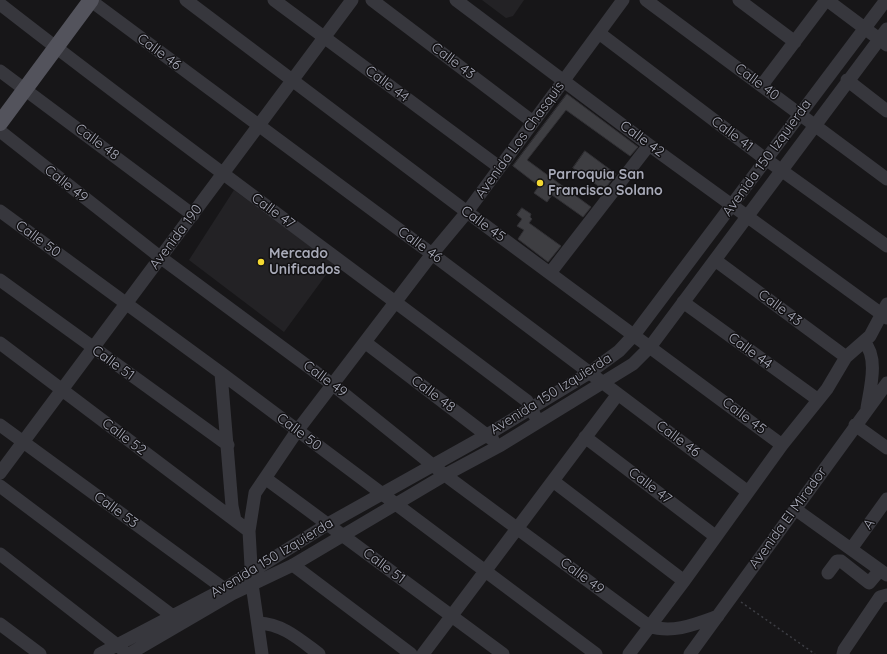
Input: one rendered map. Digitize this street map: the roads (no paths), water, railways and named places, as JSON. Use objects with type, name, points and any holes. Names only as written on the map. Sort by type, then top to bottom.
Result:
[{"type":"main road","points":[[1,122],[91,0]]},
{"type":"street","name":"Calle 46","points":[[91,0],[258,127],[432,254],[748,492]]},
{"type":"street","name":"Calle 45","points":[[186,0],[466,212],[782,445]]},
{"type":"street","name":"Calle 44","points":[[274,0],[500,167]]},
{"type":"street","name":"Avenida 190","points":[[0,473],[352,0]]},
{"type":"street","name":"Calle 43","points":[[372,0],[533,122]]},
{"type":"street","name":"Calle 42","points":[[456,0],[649,144],[885,312]]},
{"type":"street","name":"Avenida Los Chasquis","points":[[262,654],[252,584],[249,531],[255,493],[297,432],[500,167],[623,0]]},
{"type":"street","name":"Calle 40","points":[[646,0],[887,179]]},
{"type":"street","points":[[762,86],[827,0],[865,28],[884,37]]},
{"type":"street","name":"Avenida 150 Izquierda","points":[[129,654],[182,623],[228,592],[251,571],[381,493],[487,435],[589,373],[619,351],[634,335],[733,205],[799,113],[886,0]]},
{"type":"street","points":[[744,1],[795,42]]},
{"type":"street","name":"Calle 47","points":[[0,4],[223,174],[397,302],[527,401],[539,423]]},
{"type":"street","name":"Calle 41","points":[[599,33],[766,159],[887,246]]},
{"type":"street","name":"Avenida 150 Izquierda","points":[[100,654],[172,615],[228,592],[252,584],[293,564],[344,536],[445,474],[501,445],[539,423],[633,364],[650,347],[847,80],[884,37]]},
{"type":"street","name":"Calle 48","points":[[0,71],[193,215]]},
{"type":"street","points":[[847,80],[887,110]]},
{"type":"street","name":"Calle 49","points":[[1,122],[160,257],[333,385],[445,474],[649,626]]},
{"type":"street","points":[[550,274],[649,144]]},
{"type":"street","name":"Calle 50","points":[[0,211],[221,373],[297,432],[396,504],[596,654]]},
{"type":"street","name":"Calle 43","points":[[715,260],[846,357]]},
{"type":"street","name":"Calle 51","points":[[0,280],[228,445]]},
{"type":"street","name":"Calle 44","points":[[683,302],[818,399]]},
{"type":"street","points":[[629,654],[684,581],[782,445],[827,389],[846,357],[864,342],[885,312]]},
{"type":"street","points":[[864,342],[868,345],[872,356],[872,370],[867,410]]},
{"type":"street","name":"Calle 52","points":[[0,343],[249,531]]},
{"type":"street","name":"Calle 48","points":[[366,343],[501,445]]},
{"type":"street","points":[[221,373],[232,506],[235,520]]},
{"type":"street","name":"Avenida El Mirador","points":[[690,654],[887,383]]},
{"type":"street","points":[[423,654],[618,394]]},
{"type":"street","name":"Calle 53","points":[[0,426],[228,592]]},
{"type":"street","points":[[855,426],[887,448]]},
{"type":"street","name":"Calle 47","points":[[586,437],[715,536]]},
{"type":"street","name":"Calle 51","points":[[265,478],[503,654]]},
{"type":"street","points":[[553,481],[684,581]]},
{"type":"street","points":[[0,486],[182,623]]},
{"type":"street","name":"A","points":[[851,549],[887,499]]},
{"type":"street","points":[[795,509],[883,573],[869,583],[842,561],[837,561],[828,573]]},
{"type":"street","points":[[0,554],[129,654]]},
{"type":"street","points":[[293,564],[411,654]]},
{"type":"street","points":[[843,654],[844,650],[880,598],[887,595]]},
{"type":"street","points":[[649,626],[656,629],[683,628],[718,616]]},
{"type":"street","points":[[258,623],[271,624],[281,627],[319,654]]},
{"type":"street","points":[[0,624],[40,654]]},
{"type":"place","name":"Parroquia San Francisco Solano","points":[[540,183]]},
{"type":"place","name":"Mercado Unificados","points":[[261,262]]}]
